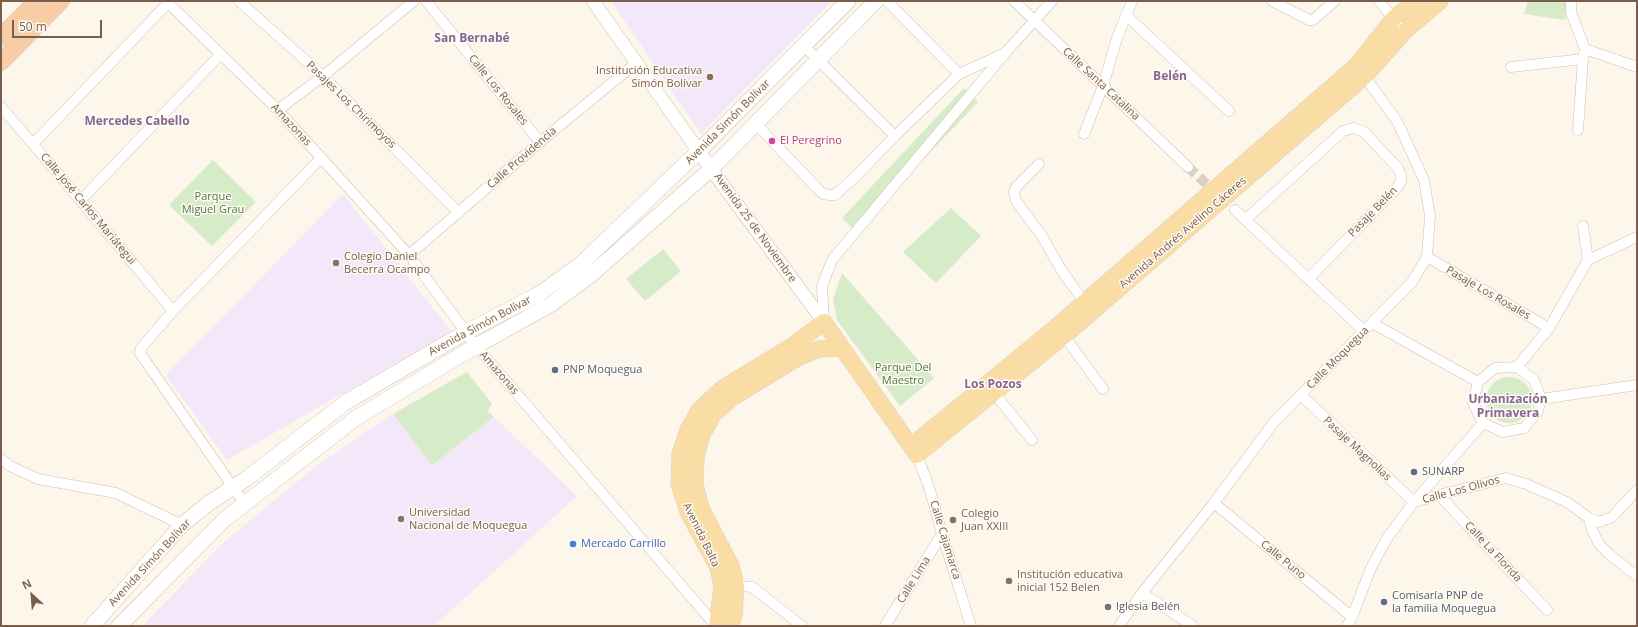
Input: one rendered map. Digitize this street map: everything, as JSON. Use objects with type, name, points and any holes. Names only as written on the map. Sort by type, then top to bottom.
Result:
[{"type":"highway","points":[[1,37],[37,1]]},
{"type":"highway","points":[[1,62],[61,1]]},
{"type":"main road","name":"Avenida Simón Bolívar","points":[[92,626],[182,525],[232,487],[246,479],[346,402],[466,332],[540,294],[581,264],[700,150],[848,1]]},
{"type":"main road","name":"Avenida Simón Bolívar","points":[[119,626],[225,519],[356,418],[476,346],[550,305],[592,274],[711,169],[876,1]]},
{"type":"main road","name":"Avenida Andrés Avelino Cáceres","points":[[1361,71],[1394,18],[1416,1]]},
{"type":"main road","name":"Avenida Andrés Avelino Cáceres","points":[[914,450],[994,393],[1064,336],[1088,308],[1440,1]]},
{"type":"main road","name":"Avenida Andrés Avelino Cáceres","points":[[914,450],[1055,328],[1088,308]]},
{"type":"main road","name":"Avenida 25 de Noviembre","points":[[824,322],[914,450]]},
{"type":"main road","name":"Avenida Balta","points":[[730,626],[734,616],[729,585],[718,568],[688,512],[679,484],[680,454],[688,430],[699,410],[723,388],[792,346],[824,322]]},
{"type":"main road","name":"Avenida Balta","points":[[716,626],[729,585],[732,568],[701,508],[695,484],[696,458],[702,435],[713,416],[732,398],[799,357],[819,349],[842,348]]},
{"type":"main road","points":[[346,402],[356,418]]},
{"type":"street","points":[[278,110],[323,76],[414,1]]},
{"type":"street","name":"Calle Los Rosales","points":[[426,1],[540,142]]},
{"type":"street","name":"Avenida 25 de Noviembre","points":[[593,1],[636,63],[700,150],[711,169],[824,322]]},
{"type":"street","points":[[887,1],[959,74]]},
{"type":"street","name":"Calle Santa Catalina","points":[[1014,1],[1033,21],[1188,167]]},
{"type":"street","points":[[824,322],[822,286],[832,260],[1007,51],[1052,1]]},
{"type":"street","points":[[1084,134],[1103,86],[1117,38],[1132,1]]},
{"type":"street","points":[[1272,1],[1309,20],[1317,18],[1335,1]]},
{"type":"street","points":[[1379,1],[1404,32]]},
{"type":"street","points":[[1571,1],[1571,12],[1584,54],[1578,130]]},
{"type":"street","points":[[33,144],[167,2]]},
{"type":"street","name":"Amazonas","points":[[167,2],[278,110],[409,255],[476,346],[716,626]]},
{"type":"street","name":"Pasajes Los Chirimoyos","points":[[242,2],[323,76],[459,213]]},
{"type":"street","points":[[1127,16],[1229,112]]},
{"type":"street","points":[[804,46],[896,136]]},
{"type":"street","points":[[756,124],[822,194],[836,194],[959,74],[1007,51]]},
{"type":"street","points":[[1511,67],[1584,54],[1637,67]]},
{"type":"street","points":[[81,200],[220,55]]},
{"type":"street","name":"Calle Providencia","points":[[409,255],[540,142],[636,63]]},
{"type":"street","name":"Calle Moquegua","points":[[1119,626],[1142,593],[1214,503],[1274,422],[1412,282],[1427,258],[1430,216],[1424,180],[1397,121],[1361,71]]},
{"type":"street","name":"Calle José Carlos Mariátegui","points":[[1,107],[81,200],[173,311]]},
{"type":"street","name":"Pasaje Belén","points":[[1245,220],[1343,131],[1354,128],[1364,132],[1398,168],[1401,175],[1401,181],[1397,188],[1309,278]]},
{"type":"street","points":[[244,503],[140,353],[141,348],[173,311],[321,158]]},
{"type":"street","points":[[1039,164],[1016,187],[1014,192],[1016,201],[1042,236],[1062,271],[1088,308]]},
{"type":"street","points":[[1235,210],[1364,330]]},
{"type":"street","points":[[1583,226],[1588,260]]},
{"type":"street","points":[[1517,367],[1549,328],[1588,260],[1637,237]]},
{"type":"street","name":"Pasaje Los Rosales","points":[[1427,258],[1549,328]]},
{"type":"street","points":[[1372,323],[1478,382]]},
{"type":"street","points":[[1064,336],[1103,389]]},
{"type":"street","points":[[1517,367],[1534,380],[1541,399],[1538,411],[1524,428],[1503,432],[1483,423],[1473,403],[1478,382],[1495,368],[1517,367]]},
{"type":"street","points":[[1541,399],[1637,385]]},
{"type":"street","points":[[994,393],[1032,440]]},
{"type":"street","name":"Pasaje Magnolias","points":[[1301,395],[1414,502]]},
{"type":"street","points":[[1350,622],[1371,568],[1387,538],[1414,502],[1483,423]]},
{"type":"street","name":"Calle Cajamarca","points":[[914,450],[930,490],[942,534],[971,626]]},
{"type":"street","points":[[1,459],[10,466],[38,478],[116,494],[182,525]]},
{"type":"street","name":"Calle Los Olivos","points":[[1414,502],[1506,478],[1526,484],[1567,502],[1589,518]]},
{"type":"street","points":[[1589,518],[1599,522],[1612,517],[1637,490]]},
{"type":"street","name":"Calle La Florida","points":[[1439,495],[1547,610]]},
{"type":"street","name":"Calle Puno","points":[[1214,503],[1350,622]]},
{"type":"street","points":[[1589,518],[1592,530],[1599,544],[1610,556],[1637,576]]},
{"type":"street","name":"Calle Lima","points":[[885,626],[942,534]]},
{"type":"street","points":[[729,585],[752,587],[802,626]]},
{"type":"street","points":[[1142,593],[1193,626]]},
{"type":"shaded area","name":"Institución Educativa Simón Bolívar","points":[[611,1],[832,1],[701,134]]},
{"type":"shaded area","name":"Colegio Daniel Becerra Ocampo","points":[[343,194],[451,331],[227,460],[166,375]]},
{"type":"shaded area","name":"Universidad Nacional de Moquegua","points":[[393,414],[432,465],[494,417],[577,496],[434,626],[142,626],[223,543],[316,466]]},
{"type":"green space","points":[[1528,1],[1569,1],[1565,20],[1524,14]]},
{"type":"green space","points":[[964,88],[978,102],[855,231],[842,218]]},
{"type":"green space","name":"Parque Miguel Grau","points":[[213,160],[256,202],[212,246],[169,205]]},
{"type":"green space","points":[[951,208],[981,236],[936,283],[903,252]]},
{"type":"green space","points":[[663,249],[681,271],[645,301],[626,279]]},
{"type":"green space","name":"Parque Del Maestro","points":[[842,273],[934,378],[900,406],[837,320],[833,299]]},
{"type":"green space","points":[[467,372],[492,404],[488,411],[494,417],[432,465],[393,414]]},
{"type":"green space","points":[[1509,377],[1522,381],[1528,387],[1532,400],[1528,413],[1522,419],[1509,423],[1496,419],[1490,413],[1486,400],[1490,387],[1496,381]]},
{"type":"tunnel","points":[[1188,167],[1235,210]]},
{"type":"place","name":"Institución Educativa Simón Bolívar","points":[[710,77]]},
{"type":"place","name":"El Peregrino","points":[[772,141]]},
{"type":"place","name":"Colegio Daniel Becerra Ocampo","points":[[336,263]]},
{"type":"place","name":"PNP Moquegua","points":[[555,370]]},
{"type":"place","name":"SUNARP","points":[[1414,472]]},
{"type":"place","name":"Universidad Nacional de Moquegua","points":[[401,519]]},
{"type":"place","name":"Colegio Juan XXIII","points":[[953,520]]},
{"type":"place","name":"Mercado Carrillo","points":[[573,544]]},
{"type":"place","name":"Institución educativa inicial 152 Belen","points":[[1009,581]]},
{"type":"place","name":"Comisaría PNP de la familia Moquegua","points":[[1384,602]]},
{"type":"place","name":"Iglesia Belén","points":[[1108,607]]},
{"type":"district","name":"San Bernabé","points":[[472,39]]},
{"type":"district","name":"Belén","points":[[1170,77]]},
{"type":"district","name":"Mercedes Cabello","points":[[137,122]]},
{"type":"district","name":"Los Pozos","points":[[993,385]]},
{"type":"district","name":"Urbanización Primavera","points":[[1508,407]]}]
